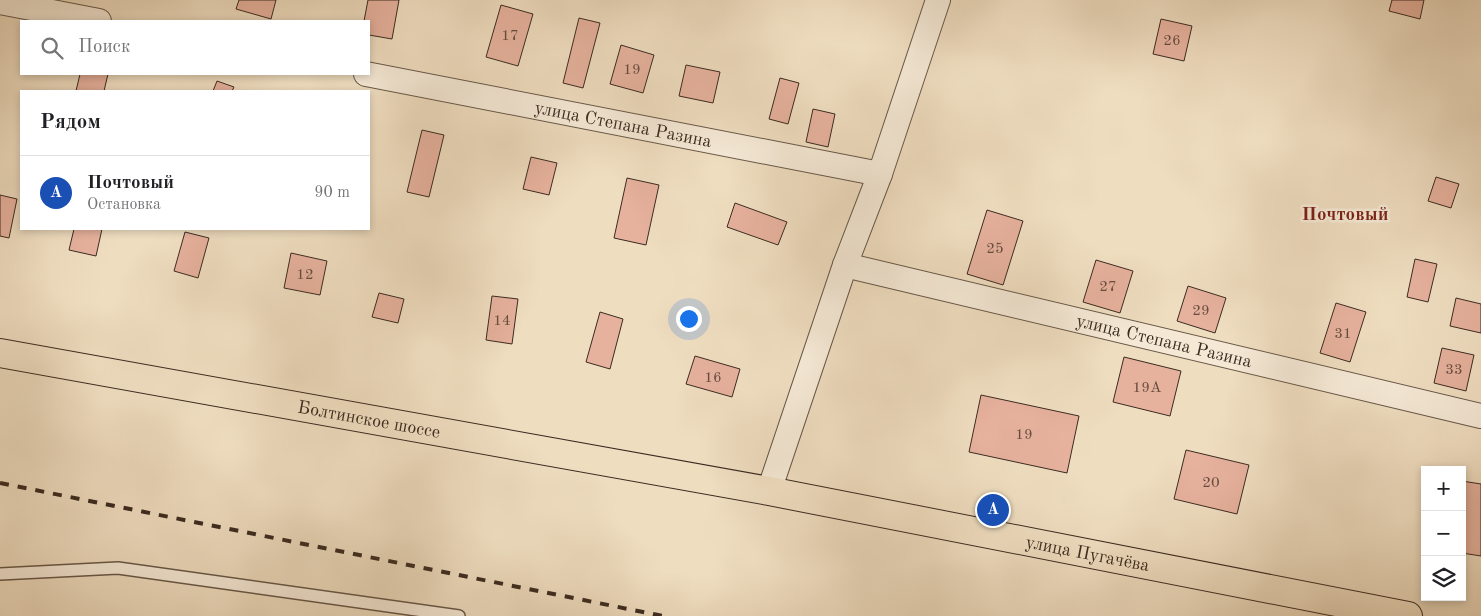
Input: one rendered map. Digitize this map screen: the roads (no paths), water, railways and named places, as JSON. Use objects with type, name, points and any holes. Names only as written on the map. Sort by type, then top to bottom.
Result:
[{"type":"main road","name":"Болтинское шоссе","points":[[0,353],[739,486]]},
{"type":"main road","name":"улица Пугачёва","points":[[739,486],[1408,616]]},
{"type":"street","points":[[769,491],[845,265],[880,174],[938,0]]},
{"type":"street","points":[[0,2],[93,20]]},
{"type":"street","name":"улица Степана Разина","points":[[370,75],[880,174]]},
{"type":"street","name":"улица Степана Разина","points":[[845,265],[1481,416]]},
{"type":"lane","points":[[0,574],[118,568],[459,616]]},
{"type":"railway","points":[[0,483],[663,616]]},
{"type":"place","name":"Почтовый","points":[[993,510]]},
{"type":"district","name":"Почтовый","points":[[1345,213]]}]
